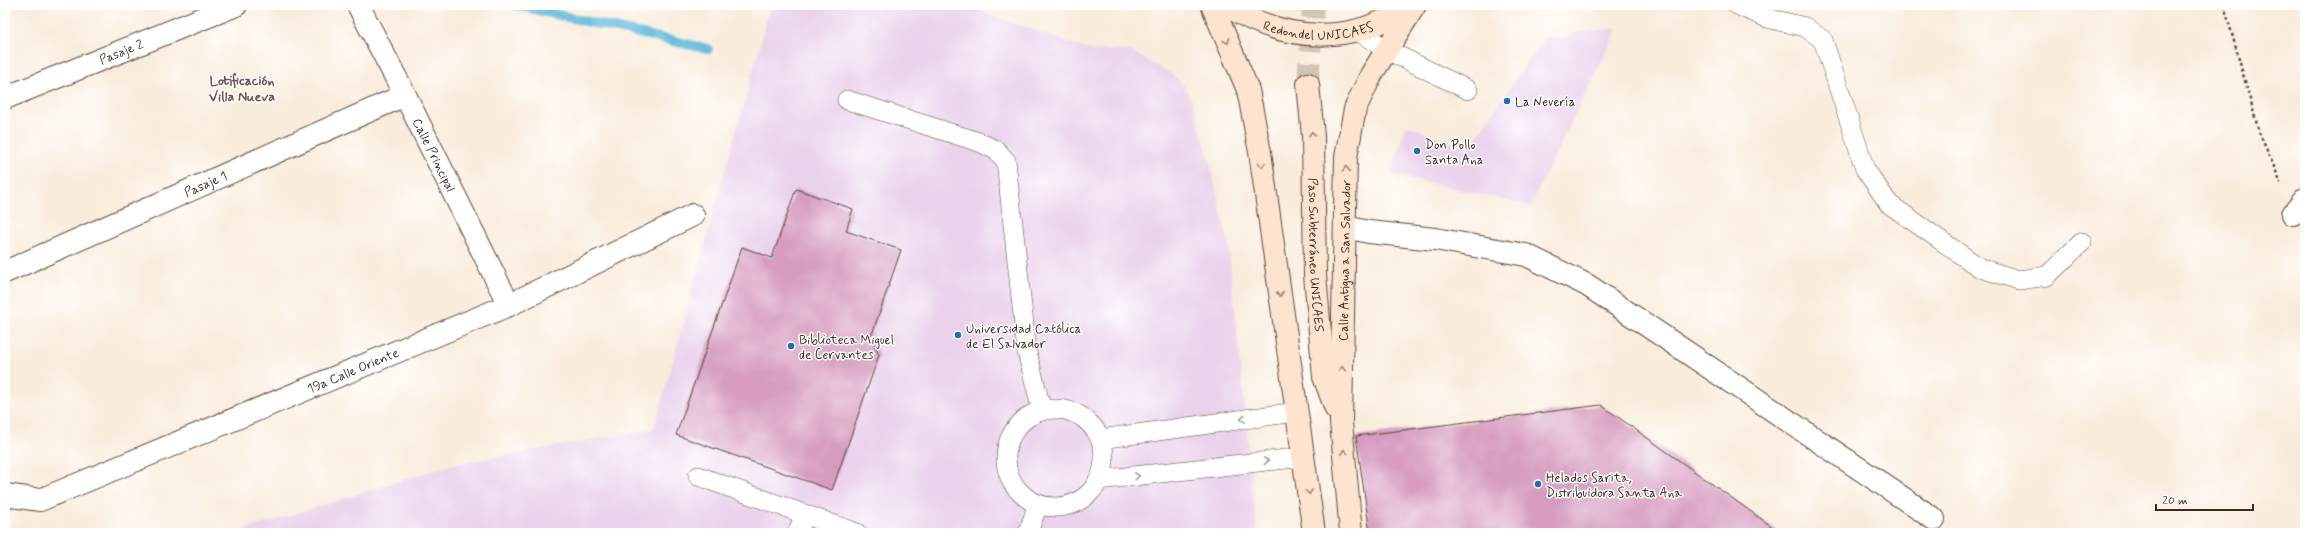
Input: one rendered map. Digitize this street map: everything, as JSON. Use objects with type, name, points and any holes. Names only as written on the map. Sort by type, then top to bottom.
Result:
[{"type":"main road","points":[[1212,5],[1248,90],[1260,152],[1314,533]]},
{"type":"main road","name":"Redondel UNICAES","points":[[1226,5],[1263,24],[1290,32],[1324,35],[1358,30],[1379,24],[1409,5]]},
{"type":"main road","name":"Calle Antigua a San Salvador","points":[[1351,533],[1341,422],[1346,157],[1355,109],[1371,75],[1415,5]]},
{"type":"main road","name":"Paso Subterráneo UNICAES","points":[[1308,84],[1313,136],[1315,275],[1324,377],[1341,422]]},
{"type":"street","name":"Pasaje 2","points":[[5,98],[236,5]]},
{"type":"street","name":"Calle Principal","points":[[358,5],[405,95],[509,305]]},
{"type":"street","name":"Pasaje 1","points":[[5,272],[405,95]]},
{"type":"street","name":"19a Calle Oriente","points":[[5,495],[40,500],[509,305],[693,215]]},
{"type":"street","points":[[1345,227],[1369,232],[1435,239],[1526,255],[1588,285],[1934,519]]},
{"type":"lane","points":[[1737,5],[1766,18],[1805,28],[1823,40],[1865,169],[1889,204],[1980,268],[2020,280],[2047,276],[2082,242]]},
{"type":"lane","points":[[1358,30],[1387,50],[1468,90]]},
{"type":"lane","points":[[847,100],[979,142],[996,150],[1006,161],[1027,352],[1042,411]]},
{"type":"lane","points":[[1056,409],[1070,411],[1082,417],[1093,427],[1100,439],[1103,453],[1103,467],[1098,480],[1090,491],[1079,500],[1052,507],[1038,504],[1026,498],[1016,488],[1008,470],[1006,449],[1010,436],[1018,425],[1029,416],[1042,411],[1056,409]]},
{"type":"lane","points":[[1100,439],[1296,412]]},
{"type":"lane","points":[[1098,480],[1304,457]]},
{"type":"lane","points":[[698,476],[857,533]]},
{"type":"lane","points":[[1028,533],[1038,504]]},
{"type":"lane","points":[[797,533],[805,515]]},
{"type":"path","points":[[2224,5],[2259,132],[2299,207]]},
{"type":"shaded area","name":"Universidad Católica de El Salvador","points":[[771,5],[963,5],[1090,50],[1130,51],[1173,75],[1184,85],[1195,109],[1209,160],[1228,241],[1257,533],[235,533],[450,465],[654,429]]},
{"type":"shaded area","points":[[1618,28],[1530,206],[1391,174],[1407,125],[1468,149],[1545,37],[1559,39],[1581,32]]},
{"type":"building","name":"Biblioteca Miguel de Cervantes","points":[[796,189],[853,209],[846,231],[901,250],[871,337],[879,355],[832,490],[676,435],[742,247],[772,258]]},
{"type":"building","name":"Helados Sarita, Distribuidora Santa Ana","points":[[1601,405],[1781,533],[1370,533],[1356,436]]},
{"type":"waterway","points":[[515,5],[708,49]]},
{"type":"tunnel","points":[[1308,84],[1313,5]]},
{"type":"place","name":"La Nevería","points":[[1507,101]]},
{"type":"place","name":"Don Pollo Santa Ana","points":[[1417,151]]},
{"type":"place","name":"Universidad Católica de El Salvador","points":[[958,335]]},
{"type":"place","name":"Biblioteca Miguel de Cervantes","points":[[791,346]]},
{"type":"place","name":"Helados Sarita, Distribuidora Santa Ana","points":[[1538,484]]},
{"type":"district","name":"Lotificación Villa Nueva","points":[[242,88]]}]
